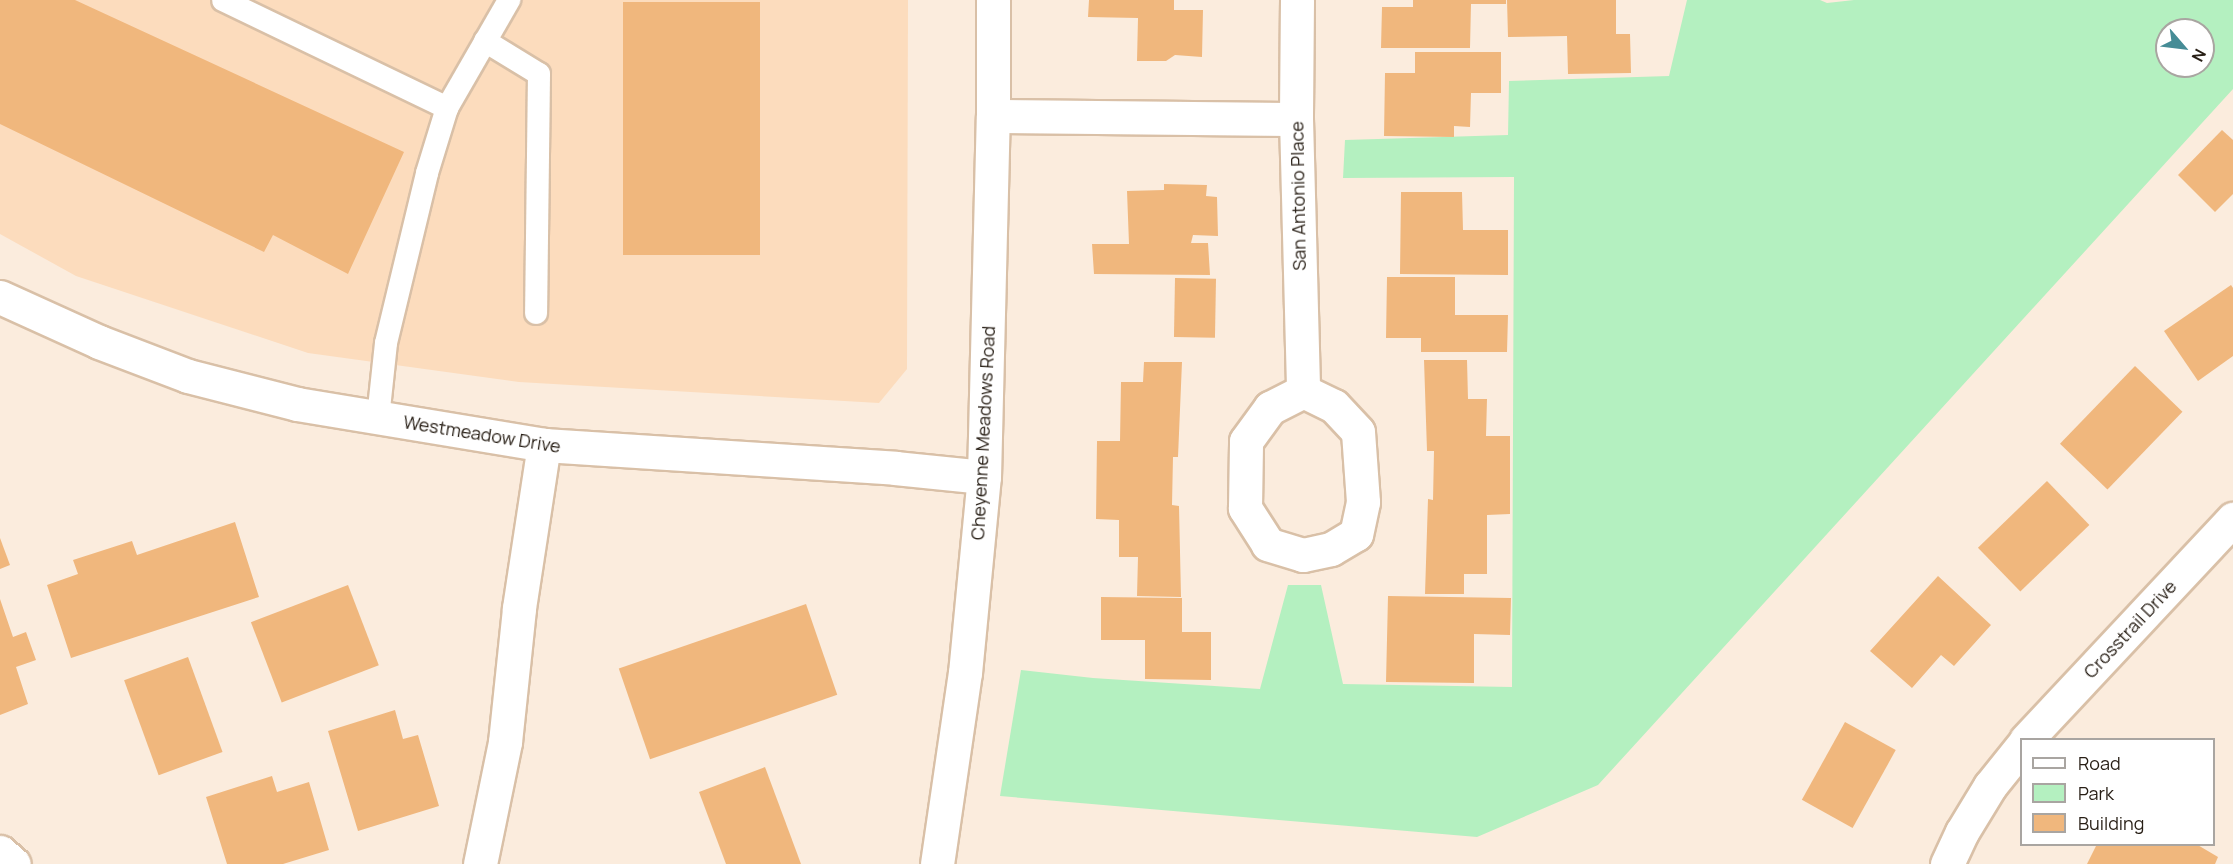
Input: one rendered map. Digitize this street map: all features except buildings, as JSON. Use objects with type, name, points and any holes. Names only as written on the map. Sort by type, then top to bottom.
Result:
[{"type":"street","name":"Cheyenne Meadows Road","points":[[937,864],[965,673],[984,477],[993,116],[993,0]]},
{"type":"street","name":"San Antonio Place","points":[[1297,0],[1296,119],[1303,392]]},
{"type":"street","points":[[993,116],[1296,119]]},
{"type":"street","name":"Westmeadow Drive","points":[[0,297],[99,342],[188,376],[297,404],[543,445],[895,468],[984,477]]},
{"type":"street","points":[[1303,392],[1334,406],[1358,432],[1364,502],[1356,534],[1331,549],[1304,555],[1268,544],[1245,508],[1246,441],[1270,408],[1303,392]]},
{"type":"street","points":[[480,864],[505,742],[519,608],[543,445]]},
{"type":"street","name":"Crosstrail Drive","points":[[2028,738],[2233,519]]},
{"type":"street","points":[[1947,864],[1962,832],[1990,786],[2020,748]]},
{"type":"street","points":[[0,852],[14,864]]},
{"type":"lane","points":[[223,0],[447,108]]},
{"type":"lane","points":[[378,417],[386,343],[426,173],[447,108],[485,41],[500,3]]},
{"type":"lane","points":[[485,41],[539,74],[536,314]]},
{"type":"shaded area","points":[[0,0],[908,0],[907,369],[879,403],[519,382],[308,353],[76,276],[0,234]]},
{"type":"green space","points":[[1687,0],[1820,0],[1827,3],[1854,0],[2233,0],[2233,89],[1598,785],[1477,837],[1000,796],[1021,670],[1093,678],[1260,689],[1288,585],[1321,585],[1343,684],[1512,687],[1514,177],[1343,178],[1345,140],[1508,135],[1509,81],[1669,76]]}]
